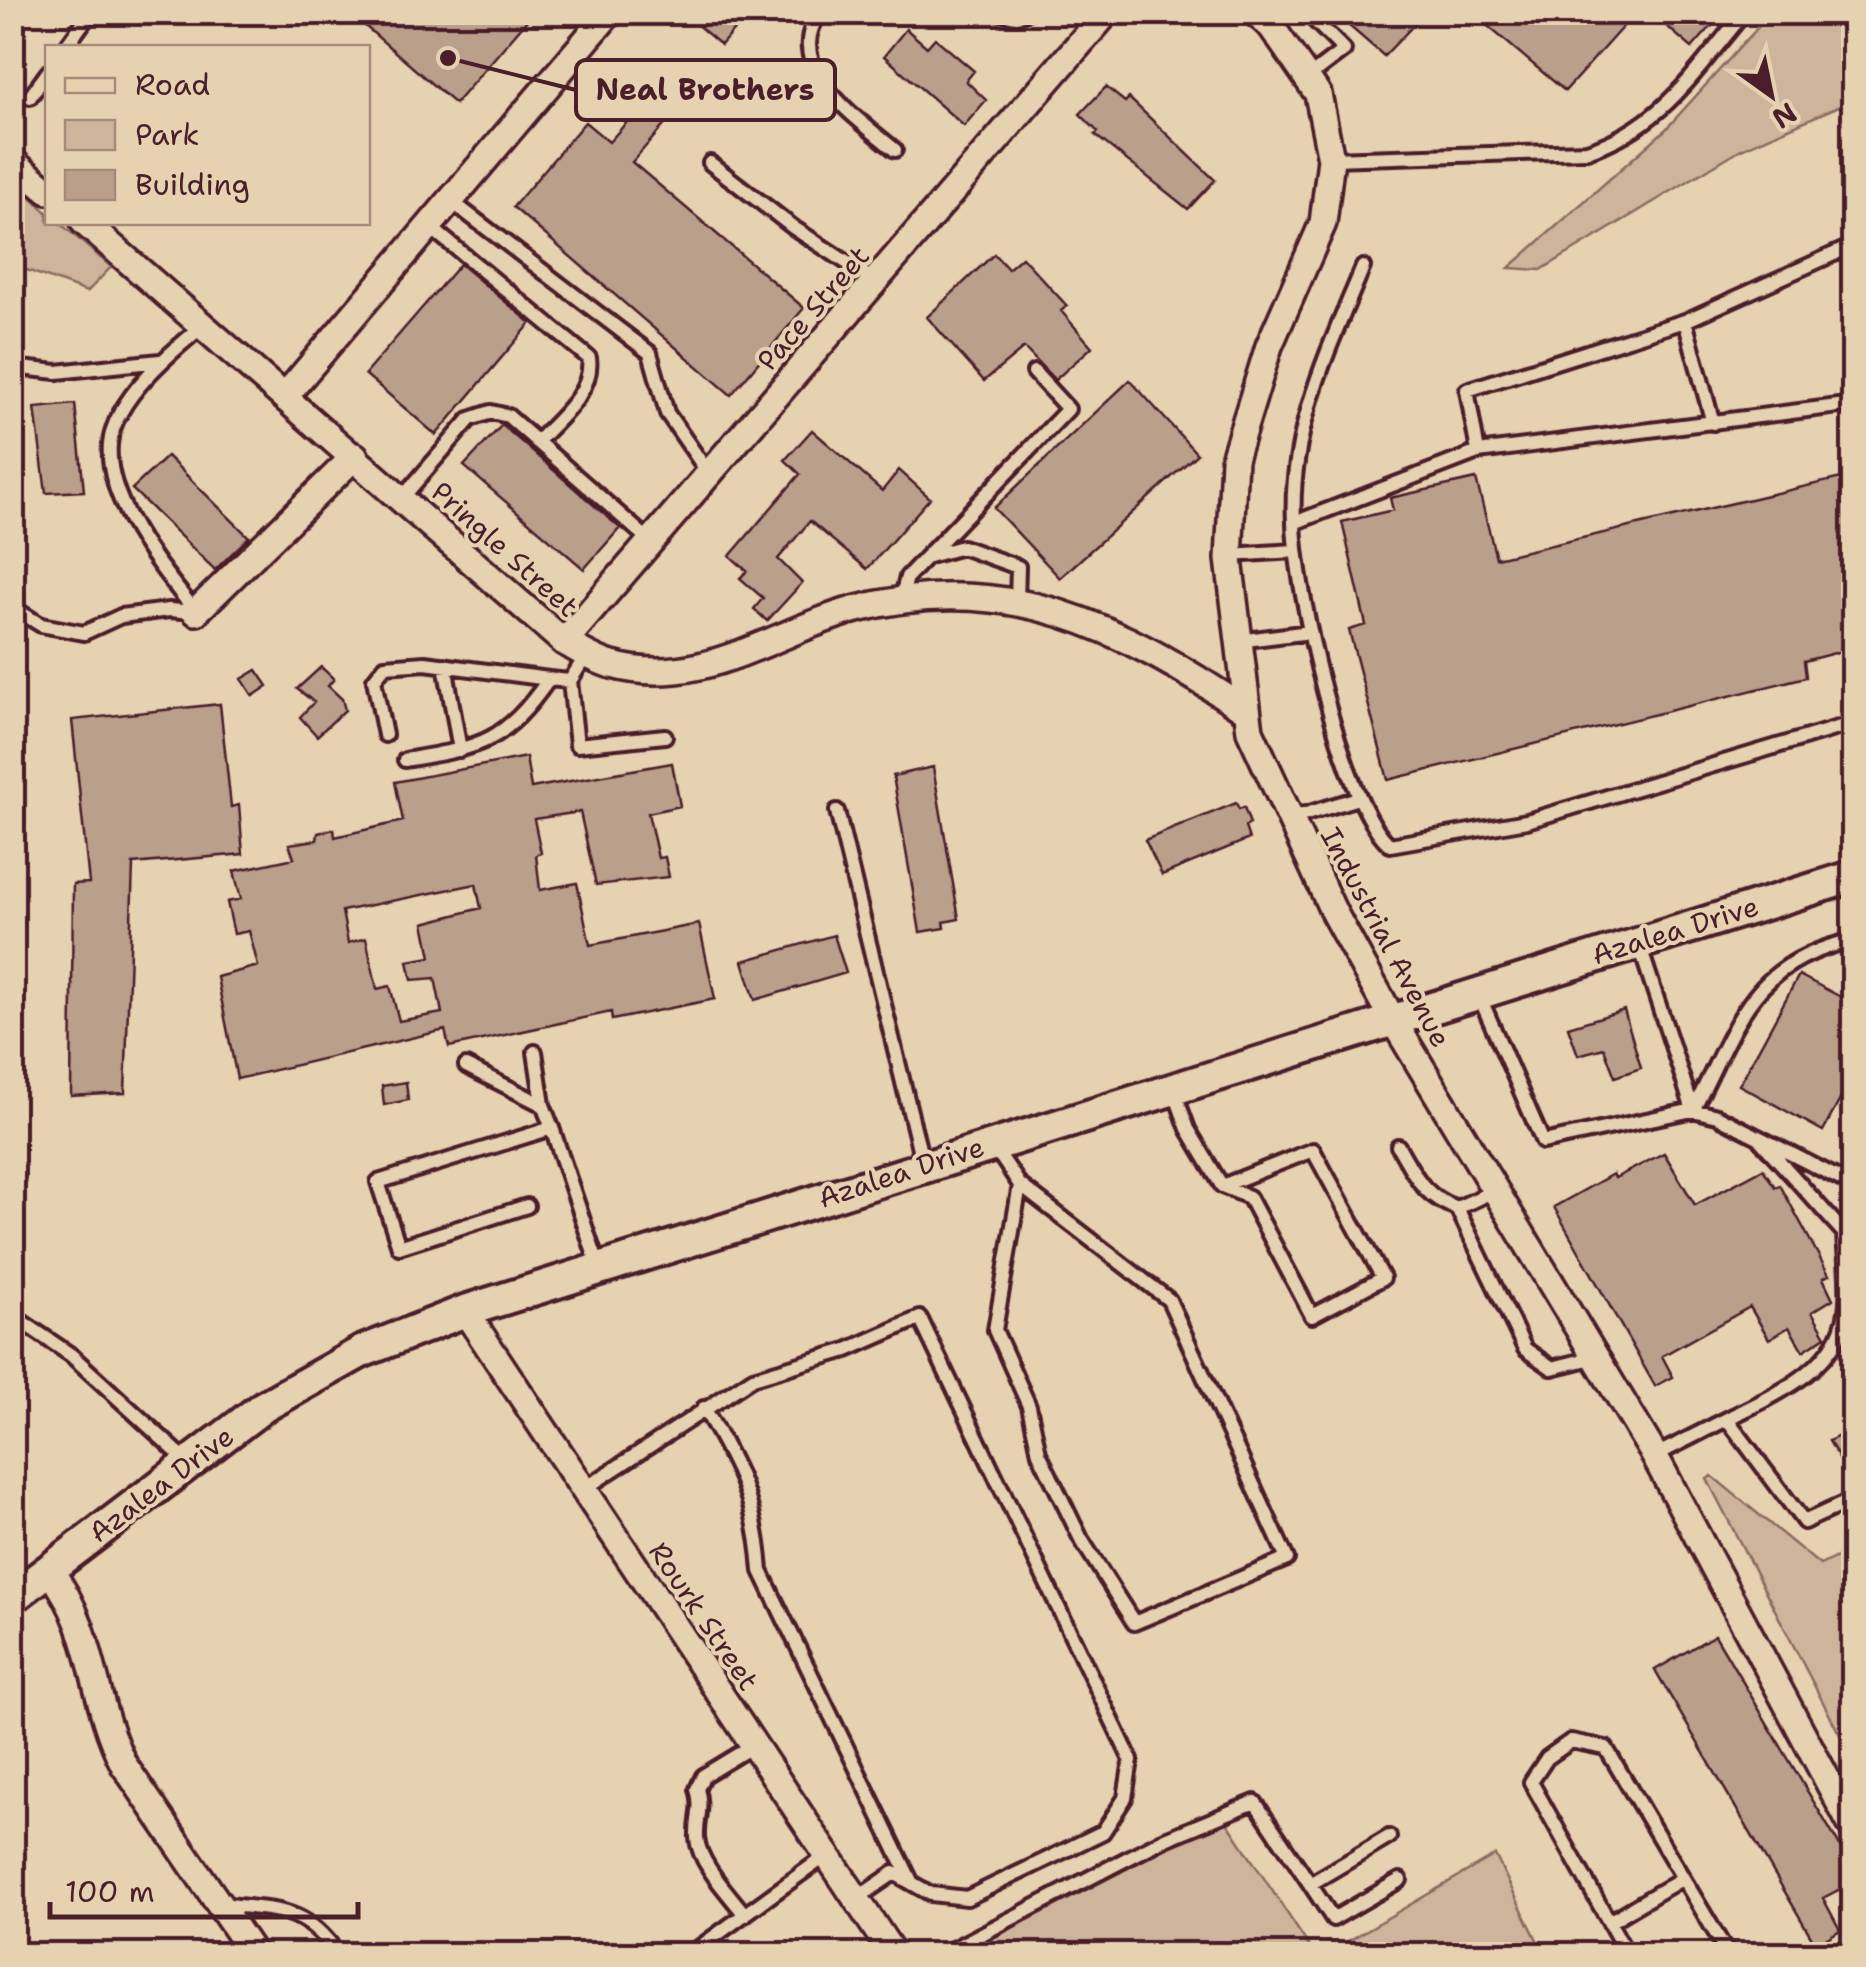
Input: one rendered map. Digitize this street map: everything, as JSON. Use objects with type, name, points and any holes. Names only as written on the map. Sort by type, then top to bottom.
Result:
[{"type":"street","points":[[286,395],[610,12]]},
{"type":"street","name":"Pace Street","points":[[576,648],[651,542],[1107,12]]},
{"type":"street","name":"Industrial Avenue","points":[[1269,17],[1318,94],[1331,159],[1323,223],[1270,346],[1234,459],[1229,556],[1245,710],[1290,818],[1390,1017],[1654,1456],[1854,1830]]},
{"type":"street","points":[[12,161],[45,188]]},
{"type":"street","name":"Pringle Street","points":[[87,225],[576,648],[612,665],[688,670],[734,658],[853,610],[900,602],[1000,597],[1084,618],[1170,660],[1245,710]]},
{"type":"street","points":[[196,612],[355,456]]},
{"type":"street","name":"Azalea Drive","points":[[12,1598],[263,1407],[361,1352],[465,1310],[1390,1017],[1854,876]]},
{"type":"street","name":"Rourk Street","points":[[465,1310],[894,1954]]},
{"type":"street","points":[[48,1569],[80,1618],[111,1739],[124,1765],[253,1954]]},
{"type":"lane","points":[[67,45],[91,12]]},
{"type":"lane","points":[[821,12],[815,20],[812,48],[813,69],[822,87],[894,150]]},
{"type":"lane","points":[[995,12],[1017,16],[1027,12]]},
{"type":"lane","points":[[1306,12],[1344,50],[1307,78]]},
{"type":"lane","points":[[1331,159],[1588,151],[1622,140],[1653,120],[1744,12]]},
{"type":"lane","points":[[30,97],[45,76]]},
{"type":"lane","points":[[710,164],[794,228],[875,281]]},
{"type":"lane","points":[[451,200],[650,353],[668,413],[710,474]]},
{"type":"lane","points":[[429,226],[589,358],[590,370],[583,391],[537,442]]},
{"type":"lane","points":[[1478,452],[1466,390],[1685,320],[1854,245]]},
{"type":"lane","points":[[1363,267],[1300,427],[1292,482],[1295,552],[1310,632],[1358,798],[1390,846],[1527,821],[1854,724]]},
{"type":"lane","points":[[1685,320],[1713,424]]},
{"type":"lane","points":[[196,612],[136,532],[119,492],[110,443],[126,404],[160,360],[204,325]]},
{"type":"lane","points":[[12,366],[57,372],[160,360]]},
{"type":"lane","points":[[900,602],[907,577],[1068,409],[1034,372]]},
{"type":"lane","points":[[1294,524],[1478,452],[1854,404]]},
{"type":"lane","points":[[402,498],[470,418],[490,412],[508,416],[651,542]]},
{"type":"lane","points":[[925,557],[962,546],[1018,567],[1017,601]]},
{"type":"lane","points":[[1229,556],[1295,552]]},
{"type":"lane","points":[[12,608],[40,625],[84,633],[122,616],[169,610],[196,612]]},
{"type":"lane","points":[[1238,641],[1310,632]]},
{"type":"lane","points":[[576,648],[570,681],[577,744],[665,736]]},
{"type":"lane","points":[[385,734],[374,680],[385,666],[445,665],[570,681]]},
{"type":"lane","points":[[445,665],[460,750]]},
{"type":"lane","points":[[405,760],[460,750],[502,734],[549,680]]},
{"type":"lane","points":[[1290,818],[1358,798]]},
{"type":"lane","points":[[837,810],[922,1166]]},
{"type":"lane","points":[[1693,1110],[1768,978],[1823,946],[1854,940]]},
{"type":"lane","points":[[1638,941],[1693,1110]]},
{"type":"lane","points":[[1477,990],[1543,1142],[1693,1110],[1854,1186]]},
{"type":"lane","points":[[536,1052],[543,1106],[599,1268]]},
{"type":"lane","points":[[466,1066],[543,1106]]},
{"type":"lane","points":[[1172,1086],[1188,1128],[1222,1186],[1250,1197],[1312,1316],[1383,1278],[1313,1150],[1222,1186]]},
{"type":"lane","points":[[527,1206],[399,1247],[378,1182],[552,1128]]},
{"type":"lane","points":[[1654,1456],[1786,1388],[1833,1352],[1846,1312],[1849,1233],[1756,1137]]},
{"type":"lane","points":[[992,1143],[1020,1185],[1169,1300],[1287,1559],[1134,1623],[1082,1539],[1039,1453],[1029,1406],[995,1330],[1020,1185]]},
{"type":"lane","points":[[1398,1146],[1426,1194],[1457,1208],[1525,1349],[1552,1368],[1596,1357]]},
{"type":"lane","points":[[1457,1208],[1496,1190]]},
{"type":"lane","points":[[12,1300],[13,1316],[71,1354],[189,1463]]},
{"type":"lane","points":[[584,1489],[753,1378],[848,1350],[920,1318],[1132,1760],[1125,1798],[1103,1832],[967,1898],[931,1894],[894,1874],[856,1899]]},
{"type":"lane","points":[[704,1408],[737,1464],[758,1519],[761,1571],[912,1884]]},
{"type":"lane","points":[[1727,1419],[1804,1522],[1854,1500]]},
{"type":"lane","points":[[1627,1954],[1531,1782],[1558,1748],[1571,1742],[1606,1748],[1728,1954]]},
{"type":"lane","points":[[746,1915],[715,1875],[697,1840],[703,1808],[697,1789],[704,1776],[754,1745]]},
{"type":"lane","points":[[943,1954],[1164,1840],[1255,1802],[1333,1919],[1400,1880]]},
{"type":"lane","points":[[1310,1884],[1389,1837]]},
{"type":"lane","points":[[690,1954],[827,1855]]},
{"type":"lane","points":[[1609,1922],[1683,1878]]},
{"type":"lane","points":[[218,1904],[291,1912],[310,1920],[338,1954]]},
{"type":"green space","points":[[1771,13],[1853,13],[1853,100],[1741,149],[1541,270],[1509,268],[1665,130]]},
{"type":"green space","points":[[13,181],[45,210],[45,225],[62,225],[111,267],[87,292],[13,265]]},
{"type":"green space","points":[[1712,1476],[1820,1565],[1853,1549],[1853,1760],[1707,1479]]},
{"type":"green space","points":[[1223,1816],[1314,1954],[943,1954]]},
{"type":"green space","points":[[1495,1855],[1544,1954],[1326,1954]]},
{"type":"building","points":[[349,12],[534,12],[455,104]]},
{"type":"building","points":[[682,12],[749,12],[721,45]]},
{"type":"building","points":[[1333,12],[1426,12],[1384,56]]},
{"type":"building","points":[[1471,12],[1636,12],[1565,91]]},
{"type":"building","points":[[1650,12],[1724,12],[1692,48]]},
{"type":"building","points":[[906,29],[927,47],[935,38],[974,71],[966,81],[986,100],[964,126],[884,56]]},
{"type":"building","points":[[1106,87],[1125,102],[1129,98],[1215,180],[1188,209],[1095,135],[1098,132],[1080,114]]},
{"type":"building","points":[[645,102],[667,122],[632,162],[804,308],[731,395],[513,207],[585,122],[609,142]]},
{"type":"building","points":[[994,254],[1008,269],[1022,257],[1067,306],[1061,311],[1092,347],[1055,380],[1024,348],[984,381],[927,317]]},
{"type":"building","points":[[460,264],[531,323],[436,435],[365,374]]},
{"type":"building","points":[[1130,380],[1197,454],[1060,578],[994,508]]},
{"type":"building","points":[[75,404],[84,491],[46,493],[35,408]]},
{"type":"building","points":[[502,425],[620,528],[584,569],[464,466]]},
{"type":"building","points":[[812,430],[882,491],[899,470],[930,498],[867,569],[810,521],[778,559],[802,583],[767,621],[754,609],[763,598],[740,578],[747,571],[730,556],[800,474],[785,460]]},
{"type":"building","points":[[167,456],[249,537],[215,570],[132,489]]},
{"type":"building","points":[[1854,475],[1854,648],[1804,661],[1806,677],[1388,780],[1349,630],[1366,625],[1342,522],[1393,510],[1390,498],[1476,479],[1496,558]]},
{"type":"building","points":[[321,667],[334,679],[328,686],[342,699],[345,710],[317,736],[300,717],[314,702],[297,689]]},
{"type":"building","points":[[257,670],[268,686],[253,696],[242,679]]},
{"type":"building","points":[[220,704],[231,807],[239,805],[243,854],[133,864],[125,1093],[71,1096],[73,884],[89,883],[72,720]]},
{"type":"building","points":[[526,757],[531,788],[672,763],[680,806],[648,813],[658,858],[665,857],[669,877],[596,885],[580,812],[534,819],[541,853],[536,855],[540,890],[577,883],[590,945],[699,924],[715,999],[612,1020],[611,1012],[449,1047],[445,1030],[237,1079],[217,977],[258,966],[249,931],[234,934],[227,902],[241,899],[234,871],[294,858],[289,844],[317,840],[318,833],[334,829],[335,837],[403,821],[395,782]],"holes":[[[476,884],[481,908],[424,923],[431,957],[408,961],[412,980],[435,978],[442,1013],[399,1021],[390,986],[377,989],[366,938],[348,943],[342,911]]]},
{"type":"building","points":[[933,767],[959,919],[944,922],[945,928],[920,932],[893,776]]},
{"type":"building","points":[[1236,803],[1239,809],[1244,807],[1250,824],[1245,827],[1249,839],[1162,875],[1145,840]]},
{"type":"building","points":[[834,935],[846,973],[755,1000],[743,961]]},
{"type":"building","points":[[1799,975],[1854,1004],[1854,1074],[1823,1131],[1739,1085]]},
{"type":"building","points":[[1624,1010],[1641,1068],[1615,1077],[1604,1048],[1578,1055],[1568,1027]]},
{"type":"building","points":[[406,1082],[408,1100],[384,1105],[382,1086]]},
{"type":"building","points":[[1664,1153],[1695,1205],[1763,1169],[1775,1187],[1780,1185],[1829,1275],[1823,1278],[1833,1299],[1812,1312],[1826,1336],[1803,1351],[1789,1327],[1769,1339],[1750,1307],[1662,1356],[1673,1377],[1655,1386],[1554,1207],[1613,1174],[1615,1178]]},
{"type":"building","points":[[1847,1432],[1854,1446],[1854,1484],[1829,1441]]},
{"type":"building","points":[[1715,1635],[1854,1870],[1854,1882],[1823,1898],[1840,1930],[1816,1945],[1655,1670]]},
{"type":"place","name":"Neal Brothers","points":[[448,58]]}]
